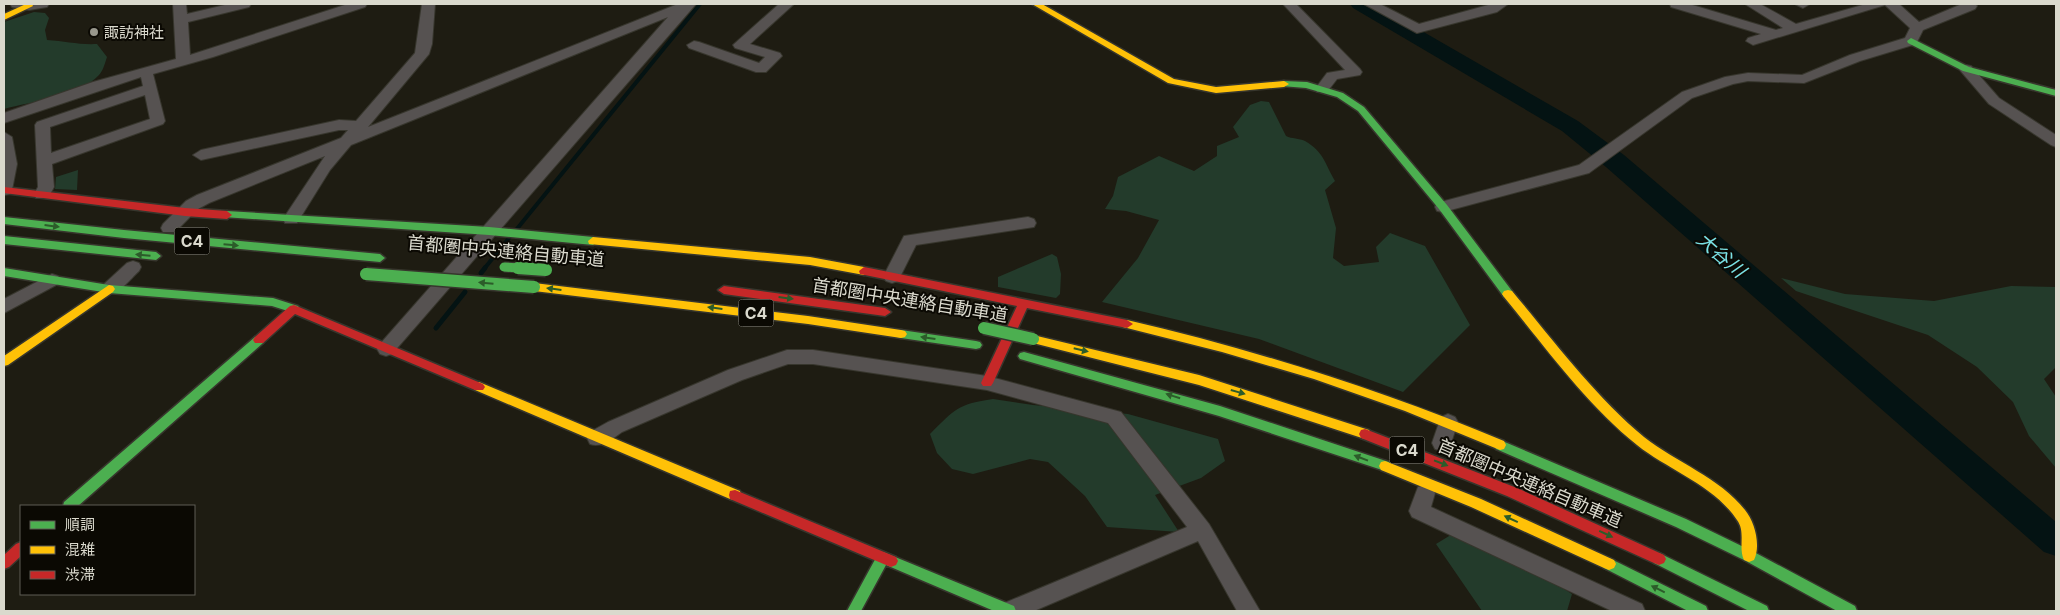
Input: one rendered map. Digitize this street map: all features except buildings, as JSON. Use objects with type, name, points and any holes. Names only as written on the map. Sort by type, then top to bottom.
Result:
[{"type":"main road","points":[[4,17],[29,4]]},
{"type":"main road","points":[[1036,4],[1171,81],[1216,90],[1294,83],[1340,95],[1361,109],[1443,207],[1506,292],[1603,405],[1642,441],[1719,492],[1741,514],[1750,534],[1749,556]]},
{"type":"main road","points":[[1911,41],[1966,69],[2038,90],[2056,93]]},
{"type":"main road","points":[[4,190],[184,212],[489,231],[810,261],[1090,315],[1211,344],[1303,370],[1448,422],[1579,477],[1749,556],[1850,611]]},
{"type":"main road","name":"C4","points":[[4,220],[134,235],[385,258]]},
{"type":"main road","name":"C4","points":[[4,240],[169,258]]},
{"type":"main road","name":"首都圏中央連絡自動車道","points":[[449,262],[551,270]]},
{"type":"main road","points":[[4,272],[109,288],[273,302],[294,309],[1009,611]]},
{"type":"main road","name":"首都圏中央連絡自動車道","points":[[361,273],[534,287],[799,319],[976,345],[1024,356],[1160,391],[1337,449],[1499,514],[1576,549],[1701,611]]},
{"type":"main road","points":[[4,362],[109,288]]},
{"type":"main road","name":"首都圏中央連絡自動車道","points":[[711,289],[808,300],[896,314]]},
{"type":"main road","points":[[987,383],[1024,303]]},
{"type":"main road","points":[[69,505],[294,309]]},
{"type":"main road","name":"首都圏中央連絡自動車道","points":[[979,327],[1163,370],[1253,396],[1420,454],[1507,488],[1688,573],[1762,611]]},
{"type":"main road","points":[[4,563],[20,549]]},
{"type":"main road","points":[[854,611],[882,558]]},
{"type":"street","points":[[180,4],[183,61]]},
{"type":"street","points":[[181,20],[244,4]]},
{"type":"street","points":[[4,118],[147,70],[183,61],[360,4]]},
{"type":"street","points":[[291,219],[324,168],[422,54],[425,44],[428,4]]},
{"type":"street","points":[[169,228],[184,212],[202,199],[688,4]]},
{"type":"street","points":[[386,349],[688,4]]},
{"type":"street","points":[[694,45],[761,69],[774,56],[740,45],[786,4]]},
{"type":"street","points":[[1288,4],[1355,72],[1332,76],[1322,89]]},
{"type":"street","points":[[1376,7],[1397,4]]},
{"type":"street","points":[[1376,7],[1417,29],[1492,9],[1501,4]]},
{"type":"street","points":[[1676,4],[1775,34]]},
{"type":"street","points":[[1751,4],[1794,29]]},
{"type":"street","points":[[1753,41],[1879,4]]},
{"type":"street","points":[[1891,4],[1917,27]]},
{"type":"street","points":[[1443,207],[1584,169],[1687,95],[1730,80],[1748,77],[1804,79],[1855,58],[1911,41],[1917,27],[1973,4]]},
{"type":"street","points":[[1966,69],[1994,101],[2056,142]]},
{"type":"street","points":[[45,161],[158,121],[147,70]]},
{"type":"street","points":[[42,194],[46,187],[42,125],[150,88]]},
{"type":"street","points":[[201,155],[339,125],[361,126]]},
{"type":"street","points":[[4,137],[9,165],[9,177],[4,190]]},
{"type":"street","points":[[892,277],[910,240],[1028,223]]},
{"type":"street","points":[[109,288],[134,266]]},
{"type":"street","points":[[4,307],[52,280]]},
{"type":"street","points":[[597,438],[615,427],[735,375],[787,357],[813,357],[987,383],[1114,417],[1202,530],[1249,611]]},
{"type":"street","points":[[1442,443],[1448,422]]},
{"type":"street","points":[[1425,493],[1419,511],[1634,611]]},
{"type":"street","points":[[1009,611],[1202,530]]},
{"type":"green space","points":[[34,12],[45,13],[49,18],[45,30],[47,40],[97,44],[107,57],[99,75],[79,89],[54,98],[4,109],[4,22]]},
{"type":"green space","points":[[1261,101],[1269,102],[1286,136],[1305,141],[1316,150],[1335,181],[1325,190],[1336,228],[1333,258],[1344,266],[1379,262],[1376,247],[1390,233],[1425,246],[1470,325],[1403,392],[1259,339],[1102,302],[1138,258],[1159,220],[1126,211],[1105,209],[1113,196],[1118,177],[1159,156],[1194,171],[1217,156],[1217,146],[1239,137],[1233,127],[1250,105]]},
{"type":"green space","points":[[78,170],[77,190],[55,189],[56,177]]},
{"type":"green space","points":[[1052,254],[1057,257],[1061,274],[1060,294],[1056,298],[998,287],[998,277]]},
{"type":"green space","points":[[1781,278],[1845,294],[1934,301],[2011,286],[2056,287],[2056,367],[2044,379],[2056,397],[2056,468],[2029,436],[2013,402],[1977,367],[1928,335],[1796,291]]},
{"type":"green space","points":[[993,399],[1033,405],[1128,414],[1218,439],[1225,461],[1201,478],[1155,495],[1179,532],[1107,527],[1085,496],[1048,462],[1030,459],[973,474],[952,469],[937,453],[930,434],[945,419],[964,406]]},
{"type":"green space","points":[[1454,533],[1538,573],[1572,594],[1567,611],[1482,611],[1436,544]]},
{"type":"waterway","points":[[516,230],[700,4]]},
{"type":"waterway","name":"大谷川","points":[[1360,4],[1570,126],[1615,161],[2056,542]]},
{"type":"waterway","points":[[484,269],[509,238]]},
{"type":"waterway","points":[[481,273],[485,268]]},
{"type":"waterway","points":[[436,328],[465,292]]},
{"type":"traffic: fast","points":[[1911,41],[1966,69],[2056,93]]},
{"type":"traffic: fast","points":[[1284,84],[1307,85],[1340,95],[1361,109],[1443,207],[1508,294]]},
{"type":"traffic: fast","points":[[227,215],[489,231],[593,241]]},
{"type":"traffic: fast","points":[[4,220],[124,234],[380,258]]},
{"type":"traffic: fast","points":[[4,240],[156,256]]},
{"type":"traffic: fast","points":[[504,267],[546,270]]},
{"type":"traffic: fast","points":[[4,272],[109,289],[273,302],[294,309]]},
{"type":"traffic: fast","points":[[366,274],[534,287]]},
{"type":"traffic: fast","points":[[984,328],[1033,339]]},
{"type":"traffic: fast","points":[[901,334],[976,345]]},
{"type":"traffic: fast","points":[[70,505],[259,340]]},
{"type":"traffic: fast","points":[[1024,356],[1220,411],[1385,466]]},
{"type":"traffic: fast","points":[[1500,445],[1681,523],[1749,556],[1850,611]]},
{"type":"traffic: fast","points":[[854,611],[883,558]]},
{"type":"traffic: fast","points":[[1659,559],[1762,611]]},
{"type":"traffic: fast","points":[[891,561],[1009,611]]},
{"type":"traffic: fast","points":[[1609,564],[1701,611]]},
{"type":"traffic: slow","points":[[1036,4],[1171,81],[1216,90],[1284,84]]},
{"type":"traffic: slow","points":[[4,17],[29,6]]},
{"type":"traffic: slow","points":[[593,241],[810,261],[864,271]]},
{"type":"traffic: slow","points":[[534,287],[808,320],[901,334]]},
{"type":"traffic: slow","points":[[4,362],[109,289]]},
{"type":"traffic: slow","points":[[1508,294],[1571,370],[1622,425],[1653,450],[1718,492],[1740,513],[1749,533],[1749,556]]},
{"type":"traffic: slow","points":[[1127,324],[1270,361],[1363,391],[1500,445]]},
{"type":"traffic: slow","points":[[1033,339],[1199,380],[1365,434]]},
{"type":"traffic: slow","points":[[479,387],[735,495]]},
{"type":"traffic: slow","points":[[1385,466],[1476,503],[1609,564]]},
{"type":"traffic: jam","points":[[4,190],[185,212],[227,215]]},
{"type":"traffic: jam","points":[[864,271],[1127,324]]},
{"type":"traffic: jam","points":[[724,290],[885,312]]},
{"type":"traffic: jam","points":[[987,383],[1024,303]]},
{"type":"traffic: jam","points":[[259,340],[294,309],[479,387]]},
{"type":"traffic: jam","points":[[1365,434],[1512,492],[1659,559]]},
{"type":"traffic: jam","points":[[735,495],[891,561]]},
{"type":"traffic: jam","points":[[4,563],[20,549]]},
{"type":"place","name":"諏訪神社","points":[[94,32]]}]
